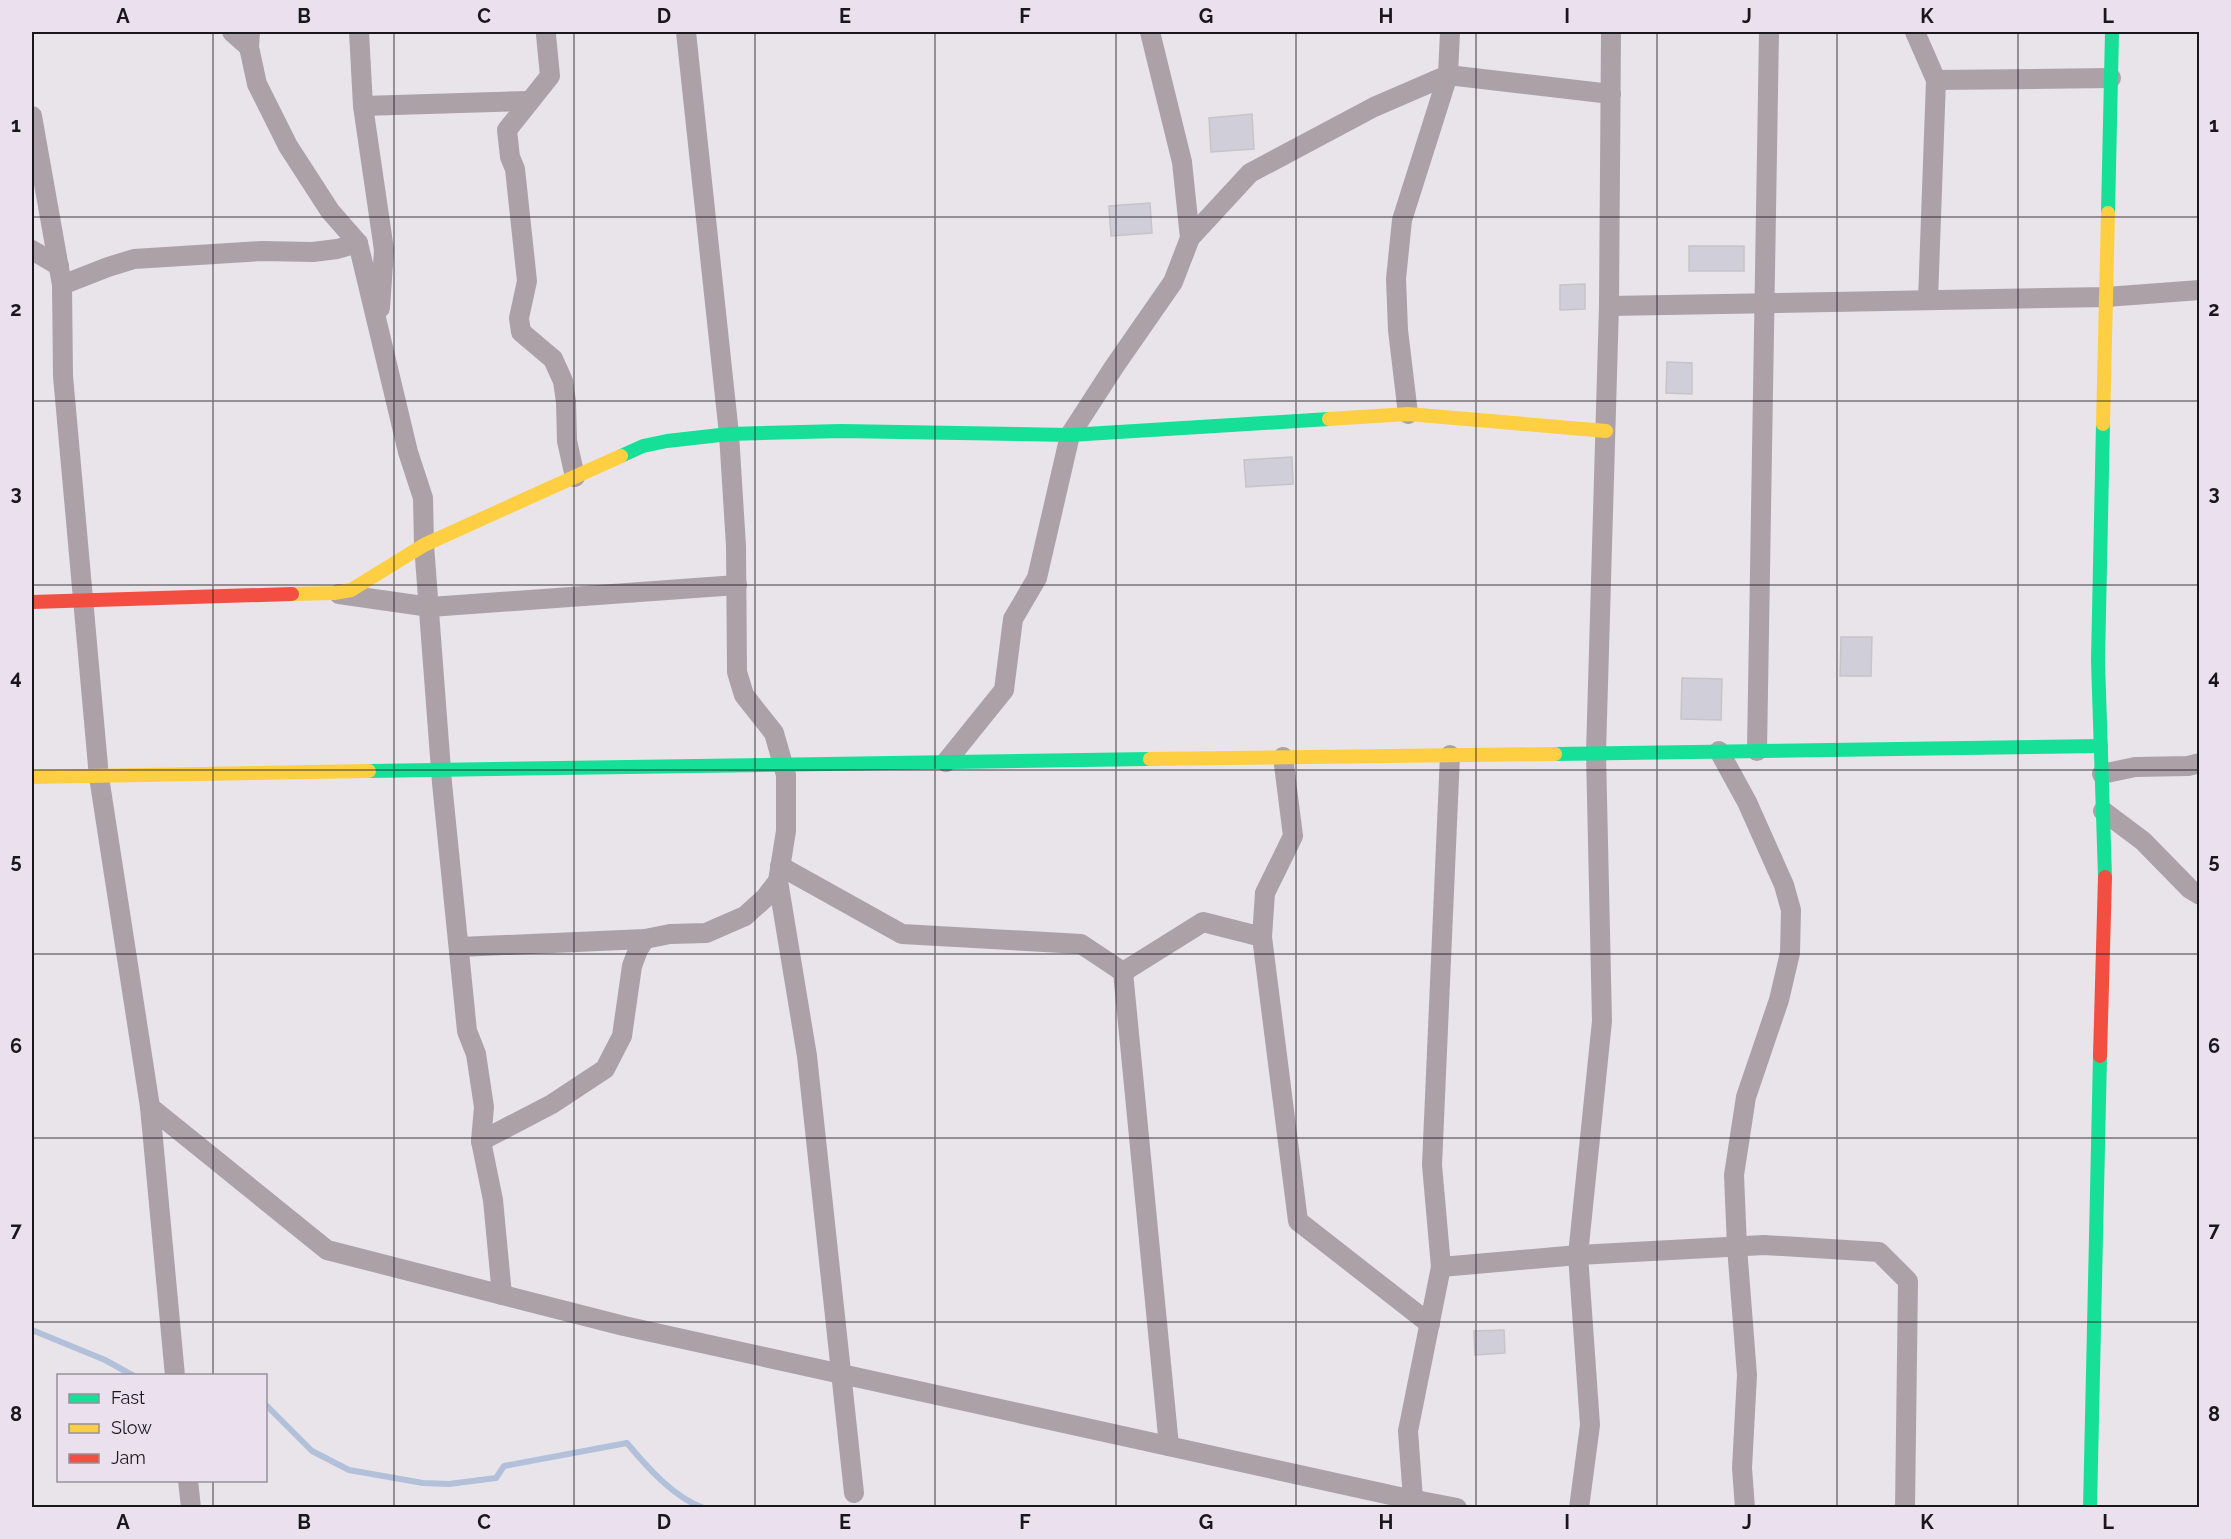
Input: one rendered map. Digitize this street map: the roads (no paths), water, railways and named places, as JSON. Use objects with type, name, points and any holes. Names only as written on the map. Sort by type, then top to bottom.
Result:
[{"type":"street","points":[[232,32],[249,39],[257,84],[288,146],[330,211],[358,243],[408,452],[423,498],[424,545],[441,769],[467,1031],[476,1054],[484,1107],[481,1141],[493,1200],[502,1295]]},
{"type":"street","points":[[359,32],[363,106],[384,250],[379,326]]},
{"type":"street","points":[[686,32],[729,434],[736,546],[737,672],[744,695],[774,733],[786,775],[786,831],[779,873],[807,1056],[854,1493]]},
{"type":"street","points":[[1150,32],[1182,162],[1190,238]]},
{"type":"street","points":[[1408,414],[1398,330],[1396,279],[1401,220],[1448,75],[1450,32]]},
{"type":"street","points":[[1579,1508],[1590,1425],[1578,1255],[1602,1021],[1596,753],[1610,306],[1611,32]]},
{"type":"street","points":[[1757,751],[1769,32]]},
{"type":"street","points":[[1915,32],[1936,80],[1928,300]]},
{"type":"street","points":[[2090,1508],[2105,859],[2098,660],[2112,32]]},
{"type":"street","points":[[546,35],[550,76],[507,130],[510,157],[515,169],[527,281],[519,318],[520,332],[552,359],[563,381],[567,441],[574,477]]},
{"type":"street","points":[[946,762],[1004,690],[1013,619],[1037,578],[1070,435],[1114,366],[1173,282],[1190,238],[1250,173],[1374,107],[1448,75],[1611,94]]},
{"type":"street","points":[[1936,80],[2111,78]]},
{"type":"street","points":[[363,106],[528,101]]},
{"type":"street","points":[[32,116],[60,276],[63,376],[99,777],[150,1107],[175,1374]]},
{"type":"street","points":[[32,190],[48,211]]},
{"type":"street","points":[[60,276],[134,260],[262,251],[313,252],[358,243]]},
{"type":"street","points":[[32,250],[60,276]]},
{"type":"street","points":[[1610,306],[2106,297],[2199,290]]},
{"type":"street","points":[[32,602],[351,591],[424,545],[643,446],[729,434],[841,431],[1070,435],[1408,414],[1605,431]]},
{"type":"street","points":[[334,593],[430,607],[737,585]]},
{"type":"street","points":[[32,777],[441,769],[2101,746]]},
{"type":"street","points":[[1719,751],[1747,802],[1784,885],[1791,910],[1790,953],[1779,1000],[1746,1097],[1734,1175],[1747,1375],[1742,1468],[1745,1508]]},
{"type":"street","points":[[1413,1499],[1408,1431],[1442,1267],[1431,1165],[1450,755]]},
{"type":"street","points":[[1283,757],[1293,836],[1265,893],[1262,937],[1298,1221],[1430,1324]]},
{"type":"street","points":[[2102,774],[2135,767],[2188,766],[2199,763]]},
{"type":"street","points":[[2103,810],[2143,841],[2190,889],[2199,895]]},
{"type":"street","points":[[459,947],[645,939],[670,934],[706,933],[745,916],[765,898],[779,873]]},
{"type":"street","points":[[779,873],[902,934],[1081,944],[1123,972]]},
{"type":"street","points":[[1123,972],[1203,922],[1262,937]]},
{"type":"street","points":[[481,1141],[552,1104],[605,1069],[622,1036],[633,966],[638,950],[645,939]]},
{"type":"street","points":[[1123,972],[1169,1446]]},
{"type":"street","points":[[150,1107],[327,1250],[624,1326],[1457,1508]]},
{"type":"street","points":[[1442,1267],[1578,1255],[1764,1245],[1879,1252],[1908,1281],[1905,1508]]},
{"type":"street","points":[[188,1482],[191,1508]]},
{"type":"waterway","points":[[32,1330],[105,1360],[130,1374]]},
{"type":"waterway","points":[[267,1406],[312,1451],[349,1470],[423,1483],[449,1484],[496,1478],[504,1466],[627,1443],[671,1489],[704,1508]]}]
